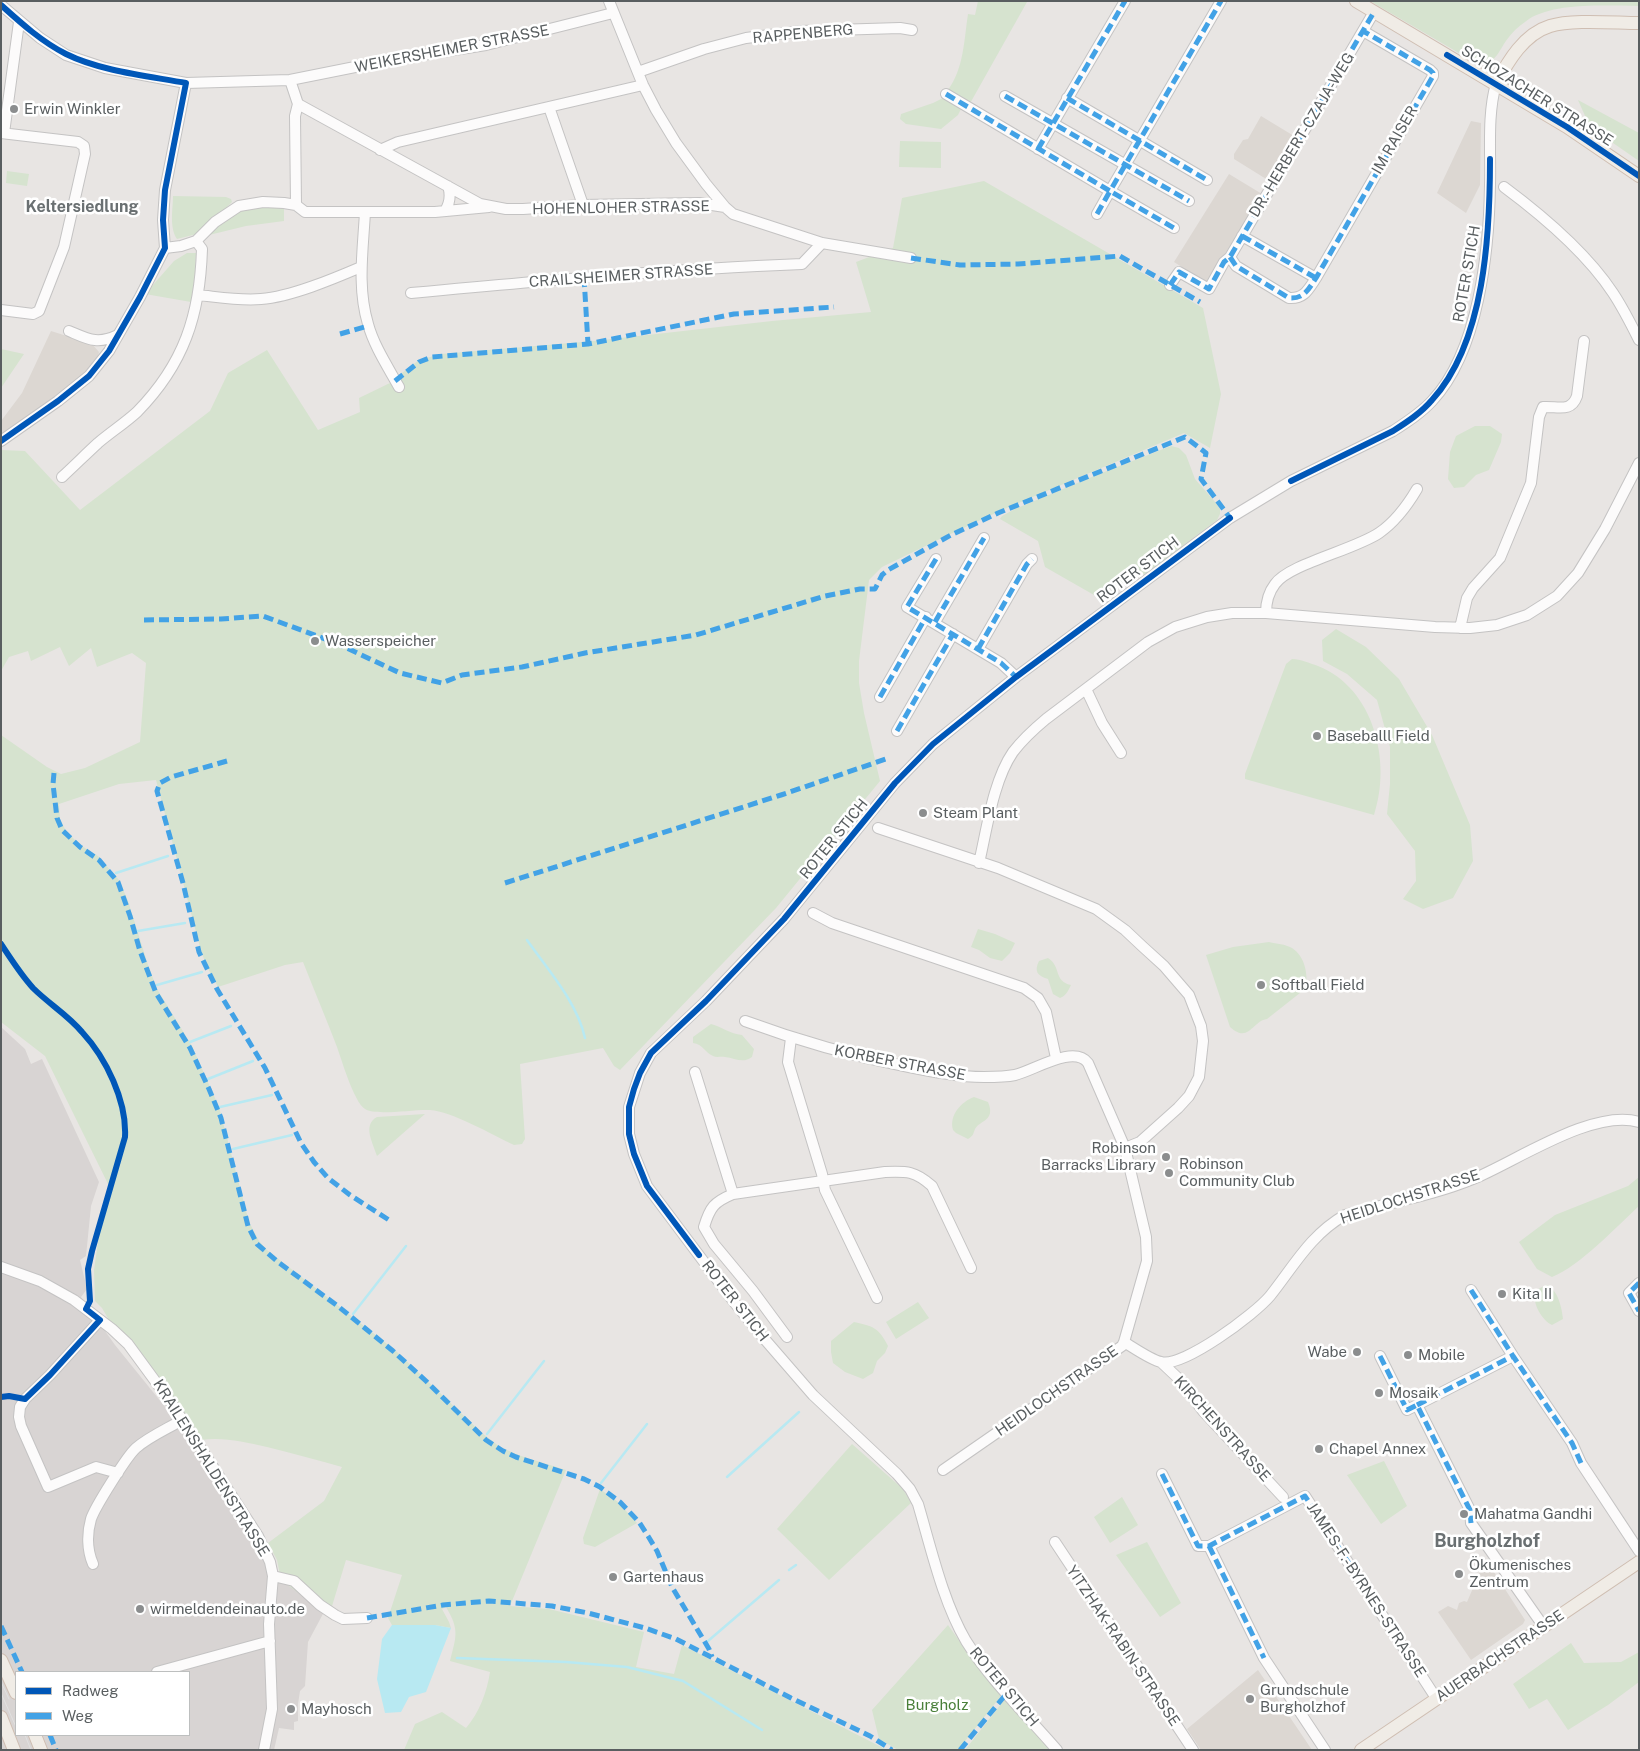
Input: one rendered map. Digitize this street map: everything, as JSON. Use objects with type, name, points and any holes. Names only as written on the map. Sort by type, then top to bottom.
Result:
[{"type":"main road","name":"SCHOZACHER STRASSE","points":[[1356,1],[1600,148],[1639,176]]},
{"type":"main road","points":[[1496,84],[1505,66],[1518,49],[1533,36],[1550,26],[1564,23],[1639,23]]},
{"type":"main road","name":"AUERBACHSTRASSE","points":[[1361,1750],[1639,1562]]},
{"type":"main road","points":[[1,1660],[15,1691]]},
{"type":"main road","points":[[1,1717],[14,1750]]},
{"type":"main road","points":[[35,1736],[41,1750]]},
{"type":"street","points":[[609,1],[643,84],[676,143],[725,208]]},
{"type":"street","points":[[1038,149],[1125,1]]},
{"type":"street","points":[[1097,214],[1126,165],[1138,140],[1221,1]]},
{"type":"street","points":[[1,6],[40,38],[66,54],[105,68],[186,83],[290,80],[298,104],[295,116],[296,204]]},
{"type":"street","name":"DR.-HERBERT-CZAJA-WEG","points":[[1170,285],[1178,272],[1209,289],[1224,262],[1230,257],[1374,12]]},
{"type":"street","name":"WEIKERSHEIMER STRASSE","points":[[290,80],[390,60],[486,45],[613,14]]},
{"type":"street","points":[[1,310],[33,314],[39,311],[64,246],[85,154],[84,146],[78,142],[2,133],[20,22]]},
{"type":"street","name":"RAPPENBERG","points":[[638,72],[724,43],[770,34],[883,28],[912,30]]},
{"type":"street","name":"IM RAISER","points":[[1230,257],[1236,266],[1288,298],[1303,296],[1316,278],[1433,76],[1430,70],[1363,31]]},
{"type":"street","points":[[1,441],[58,401],[89,376],[109,351],[140,297],[165,248],[164,220],[167,178],[186,83]]},
{"type":"street","points":[[380,150],[398,142],[643,84]]},
{"type":"street","name":"ROTER STICH","points":[[1057,1750],[986,1670],[966,1641],[950,1610],[918,1504],[910,1489],[897,1474],[813,1395],[734,1302],[647,1186],[634,1154],[629,1134],[631,1098],[640,1073],[651,1053],[706,1001],[784,919],[903,773],[933,744],[1016,677],[1230,518],[1291,481],[1393,431],[1408,421],[1437,395],[1461,353],[1470,329],[1482,277],[1490,207],[1491,102],[1496,84]]},
{"type":"street","points":[[946,94],[1174,228]]},
{"type":"street","points":[[1005,96],[1189,201]]},
{"type":"street","points":[[1068,98],[1207,180]]},
{"type":"street","name":"HOHENLOHER STRASSE","points":[[298,104],[472,200],[492,207],[523,209],[583,205],[699,204],[725,208],[733,214],[822,244],[911,258]]},
{"type":"street","points":[[549,107],[583,205]]},
{"type":"street","points":[[444,211],[450,199],[448,186]]},
{"type":"street","points":[[1504,187],[1555,228],[1594,268],[1618,301],[1639,340]]},
{"type":"street","points":[[165,248],[181,246],[196,241],[215,222],[239,206],[262,202],[296,204],[305,212],[444,211],[475,210],[492,207]]},
{"type":"street","points":[[365,212],[361,267],[362,295],[368,326],[399,387]]},
{"type":"street","points":[[1242,236],[1316,278]]},
{"type":"street","points":[[62,477],[98,443],[136,413],[171,370],[191,326],[198,295],[202,249],[196,241]]},
{"type":"street","name":"CRAILSHEIMER STRASSE","points":[[411,293],[584,277],[802,264],[822,244]]},
{"type":"street","points":[[198,295],[260,299],[276,297],[341,276],[361,267]]},
{"type":"street","points":[[70,331],[92,341],[105,340],[118,335]]},
{"type":"street","points":[[1460,628],[1467,598],[1473,588],[1500,558],[1531,483],[1541,410],[1543,407],[1569,407],[1575,403],[1578,395],[1584,341]]},
{"type":"street","points":[[979,863],[998,783],[1012,753],[1031,732],[1148,642],[1175,627],[1219,615],[1266,613],[1460,628],[1482,628],[1515,620],[1541,607],[1570,583],[1585,563],[1639,463]]},
{"type":"street","points":[[1266,613],[1269,594],[1280,578],[1298,568],[1356,545],[1378,534],[1396,518],[1417,489]]},
{"type":"street","points":[[880,696],[984,538]]},
{"type":"street","points":[[936,559],[907,607],[1001,663],[1016,677]]},
{"type":"street","points":[[978,649],[1027,564],[1032,559]]},
{"type":"street","points":[[897,732],[952,634]]},
{"type":"street","points":[[1086,689],[1102,723],[1121,753]]},
{"type":"street","points":[[878,828],[998,868],[1096,909],[1125,930],[1164,966],[1189,996],[1201,1026],[1203,1041],[1199,1077],[1189,1096],[1178,1108],[1140,1142],[1125,1148]]},
{"type":"street","points":[[813,913],[832,923],[1024,988],[1038,998],[1046,1012],[1056,1058]]},
{"type":"street","name":"KORBER STRASSE","points":[[745,1021],[791,1038],[863,1058],[962,1077],[1015,1074],[1056,1058],[1073,1056],[1085,1059],[1125,1148],[1146,1237],[1147,1260],[1124,1342]]},
{"type":"street","points":[[791,1038],[788,1062],[825,1190],[877,1298]]},
{"type":"street","points":[[695,1072],[733,1194]]},
{"type":"street","name":"HEIDLOCHSTRASSE","points":[[943,1470],[1122,1346],[1124,1342],[1161,1362],[1172,1363],[1186,1358],[1244,1319],[1270,1296],[1295,1261],[1323,1230],[1345,1215],[1473,1179],[1581,1129],[1617,1120],[1639,1122]]},
{"type":"street","points":[[787,1337],[753,1291],[714,1244],[704,1227],[713,1206],[720,1200],[733,1194],[907,1171],[921,1176],[932,1186],[970,1268]]},
{"type":"street","name":"KRAILENSHALDENSTRASSE","points":[[1,1267],[21,1273],[55,1288],[74,1300],[128,1344],[157,1380],[258,1536],[270,1562],[273,1576],[269,1624],[272,1709],[264,1750]]},
{"type":"street","points":[[1639,1283],[1629,1292],[1639,1312]]},
{"type":"street","points":[[1471,1290],[1572,1443],[1581,1463],[1639,1552]]},
{"type":"street","points":[[100,1320],[50,1375],[24,1399],[20,1407],[19,1416],[21,1426],[48,1488],[96,1467],[118,1473]]},
{"type":"street","points":[[1380,1356],[1407,1410],[1513,1356]]},
{"type":"street","name":"KIRCHENSTRASSE","points":[[1161,1362],[1179,1379],[1203,1411],[1283,1497]]},
{"type":"street","points":[[1417,1405],[1470,1510],[1471,1523],[1544,1627]]},
{"type":"street","points":[[93,1564],[89,1555],[88,1538],[91,1518],[118,1473],[135,1449],[182,1420]]},
{"type":"street","points":[[1162,1474],[1198,1546],[1209,1546],[1264,1658],[1325,1750]]},
{"type":"street","name":"JAMES-F.-BYRNES-STRASSE","points":[[1209,1546],[1305,1496],[1436,1698]]},
{"type":"street","name":"YITZHAK-RABIN-STRASSE","points":[[1054,1542],[1193,1750]]},
{"type":"street","points":[[273,1576],[294,1581],[334,1615],[344,1619],[367,1618]]},
{"type":"street","points":[[161,1671],[270,1641]]},
{"type":"shaded area","points":[[1261,116],[1294,136],[1271,182],[1234,159],[1234,154],[1243,140],[1248,139]]},
{"type":"shaded area","points":[[1471,121],[1481,123],[1480,185],[1466,213],[1437,193]]},
{"type":"shaded area","points":[[1229,174],[1262,194],[1207,283],[1174,262]]},
{"type":"shaded area","points":[[51,331],[92,344],[99,352],[96,363],[1,437],[1,421],[22,393]]},
{"type":"shaded area","points":[[1,1027],[25,1049],[31,1064],[42,1059],[99,1182],[91,1206],[86,1256],[80,1260],[87,1289],[81,1297],[115,1345],[191,1439],[267,1564],[324,1612],[308,1642],[305,1686],[300,1691],[298,1721],[294,1722],[294,1730],[279,1728],[274,1750],[1,1750]]},
{"type":"shaded area","points":[[1490,1566],[1525,1620],[1523,1624],[1471,1660],[1438,1612],[1448,1606],[1457,1610],[1459,1603],[1467,1602],[1476,1581],[1474,1577]]},
{"type":"shaded area","name":"Grundschule Burgholzhof","points":[[1258,1670],[1312,1750],[1201,1750],[1187,1729]]},
{"type":"green space","points":[[978,1],[1027,2],[968,107],[948,90],[960,63],[968,14],[975,15]]},
{"type":"green space","points":[[1370,1],[1639,1],[1639,6],[1567,7],[1540,14],[1518,27],[1493,60],[1476,63]]},
{"type":"green space","points":[[945,97],[962,107],[958,115],[941,129],[906,124],[900,119],[901,114]]},
{"type":"green space","points":[[1578,100],[1639,133],[1639,161],[1590,127]]},
{"type":"green space","points":[[900,141],[941,142],[941,168],[899,167]]},
{"type":"green space","points":[[7,171],[29,174],[27,186],[6,183]]},
{"type":"green space","points":[[984,181],[1203,308],[1221,394],[1210,448],[1184,433],[1002,510],[942,538],[882,567],[869,580],[859,661],[859,683],[880,781],[776,908],[620,1070],[614,1066],[603,1048],[520,1064],[525,1139],[522,1144],[514,1145],[439,1111],[377,1112],[365,1109],[353,1090],[303,962],[285,965],[218,987],[201,951],[156,780],[119,784],[59,804],[60,819],[66,831],[80,845],[98,856],[119,880],[128,901],[157,989],[192,1046],[219,1107],[249,1222],[259,1241],[267,1250],[396,1351],[482,1433],[500,1447],[521,1456],[566,1470],[510,1606],[549,1609],[644,1632],[636,1667],[674,1674],[682,1645],[887,1750],[404,1750],[415,1724],[442,1712],[466,1728],[482,1702],[490,1672],[450,1661],[456,1634],[446,1607],[442,1609],[451,1628],[435,1625],[392,1625],[388,1618],[402,1575],[346,1560],[329,1616],[281,1580],[277,1560],[268,1543],[324,1501],[342,1467],[242,1442],[218,1439],[201,1440],[157,1374],[113,1327],[102,1308],[95,1301],[94,1270],[101,1221],[110,1188],[45,1056],[1,1022],[1,735],[47,767],[61,774],[85,768],[140,742],[146,663],[132,653],[97,667],[91,648],[69,666],[60,647],[31,661],[28,651],[9,657],[1,671],[1,450],[25,451],[80,510],[210,411],[228,373],[267,350],[318,430],[360,412],[359,398],[392,382],[419,360],[441,354],[594,341],[871,312],[856,262],[893,248],[902,198]]},
{"type":"green space","points":[[173,196],[226,197],[231,199],[232,202],[201,233],[177,239],[172,224]]},
{"type":"green space","points":[[246,206],[284,206],[284,221],[246,226],[209,235],[212,230]]},
{"type":"green space","points":[[187,253],[196,253],[194,292],[191,302],[145,294],[174,261]]},
{"type":"green space","points":[[1,349],[24,354],[1,388]]},
{"type":"green space","points":[[1475,426],[1490,426],[1502,434],[1501,442],[1489,470],[1476,475],[1464,487],[1454,488],[1448,479],[1450,452],[1456,436]]},
{"type":"green space","points":[[1171,446],[1179,448],[1186,455],[1195,479],[1216,503],[1220,509],[1220,514],[1217,520],[1147,573],[1094,595],[1045,567],[1038,541],[1000,519],[1015,509]]},
{"type":"green space","points":[[1336,629],[1366,647],[1399,679],[1432,735],[1470,825],[1473,861],[1453,898],[1423,909],[1403,899],[1416,881],[1415,851],[1387,814],[1390,784],[1390,747],[1377,700],[1347,674],[1323,661],[1322,640]]},
{"type":"green space","name":"Baseballl Field","points":[[1292,659],[1302,660],[1318,666],[1337,677],[1353,691],[1365,709],[1374,729],[1379,750],[1381,772],[1379,794],[1374,815],[1245,779],[1245,774],[1286,664]]},
{"type":"green space","points":[[978,929],[1015,943],[1010,953],[1002,961],[990,958],[971,947]]},
{"type":"green space","name":"Softball Field","points":[[1269,942],[1292,948],[1300,956],[1306,972],[1305,989],[1250,1030],[1242,1033],[1236,1032],[1230,1027],[1206,955],[1233,947]]},
{"type":"green space","points":[[1048,958],[1055,965],[1062,980],[1071,985],[1065,995],[1060,998],[1053,994],[1048,979],[1039,975],[1037,970],[1039,961]]},
{"type":"green space","points":[[711,1024],[742,1035],[754,1049],[752,1057],[742,1060],[714,1057],[699,1045],[693,1043],[693,1037]]},
{"type":"green space","points":[[974,1097],[988,1102],[990,1113],[989,1117],[977,1126],[968,1139],[956,1133],[953,1130],[952,1124],[957,1110]]},
{"type":"green space","points":[[425,1114],[377,1156],[369,1129],[373,1120],[377,1117]]},
{"type":"green space","points":[[1639,1177],[1639,1206],[1586,1255],[1552,1277],[1537,1269],[1519,1242],[1555,1215],[1628,1186]]},
{"type":"green space","points":[[1547,1285],[1557,1295],[1563,1319],[1552,1325],[1542,1316],[1535,1301],[1536,1292]]},
{"type":"green space","points":[[918,1302],[929,1318],[896,1339],[886,1322]]},
{"type":"green space","points":[[854,1322],[875,1329],[882,1335],[888,1346],[885,1353],[877,1361],[873,1373],[863,1379],[845,1372],[833,1363],[831,1352],[831,1341]]},
{"type":"green space","points":[[852,1444],[903,1489],[911,1503],[829,1580],[777,1529]]},
{"type":"green space","points":[[1384,1461],[1407,1506],[1381,1524],[1347,1475]]},
{"type":"green space","points":[[600,1489],[618,1502],[637,1523],[595,1547],[584,1544],[583,1538]]},
{"type":"green space","points":[[1122,1497],[1138,1525],[1110,1543],[1094,1517]]},
{"type":"green space","points":[[1147,1542],[1181,1603],[1160,1617],[1116,1555]]},
{"type":"green space","name":"Burgholz","points":[[948,1625],[1001,1696],[958,1750],[898,1750],[879,1739],[872,1710]]},
{"type":"green space","points":[[1571,1643],[1584,1663],[1621,1662],[1639,1652],[1639,1682],[1608,1705],[1568,1730],[1547,1699],[1529,1709],[1513,1684]]},
{"type":"green space","name":"Burgholz","points":[[1005,1699],[1050,1750],[965,1750]]},
{"type":"water","points":[[392,1625],[435,1625],[451,1628],[426,1692],[409,1697],[401,1712],[385,1713],[377,1679],[382,1639]]},
{"type":"waterway","points":[[116,873],[168,856]]},
{"type":"waterway","points":[[138,931],[185,923]]},
{"type":"waterway","points":[[527,940],[569,999],[576,1012],[585,1038]]},
{"type":"waterway","points":[[157,985],[202,972]]},
{"type":"waterway","points":[[190,1042],[231,1026]]},
{"type":"waterway","points":[[208,1079],[253,1061]]},
{"type":"waterway","points":[[220,1107],[272,1095]]},
{"type":"waterway","points":[[233,1149],[292,1135]]},
{"type":"waterway","points":[[353,1314],[406,1246]]},
{"type":"waterway","points":[[487,1434],[544,1361]]},
{"type":"waterway","points":[[727,1477],[799,1412]]},
{"type":"waterway","points":[[601,1483],[647,1424]]},
{"type":"waterway","points":[[789,1570],[796,1565]]},
{"type":"waterway","points":[[708,1641],[779,1580]]},
{"type":"waterway","points":[[457,1658],[566,1662],[627,1667],[683,1681],[762,1730]]},
{"type":"tram line","points":[[1,1682],[9,1699]]},
{"type":"tram line","points":[[1,1693],[15,1725]]},
{"type":"tram line","points":[[25,1736],[31,1750]]},
{"type":"marked path","points":[[1038,149],[1125,1]]},
{"type":"marked path","points":[[946,94],[1110,191],[1221,1]]},
{"type":"marked path","points":[[1170,285],[1179,272],[1209,289],[1224,262],[1230,257],[1374,12]]},
{"type":"marked path","points":[[1230,257],[1236,266],[1289,298],[1302,295],[1316,278],[1433,76],[1430,70],[1363,31]]},
{"type":"marked path","points":[[1005,96],[1189,201]]},
{"type":"marked path","points":[[1067,98],[1207,180]]},
{"type":"marked path","points":[[1097,214],[1110,191],[1174,228]]},
{"type":"marked path","points":[[1242,236],[1316,278]]},
{"type":"marked path","points":[[911,258],[960,265],[1018,264],[1120,256],[1200,302]]},
{"type":"marked path","points":[[584,277],[588,344]]},
{"type":"marked path","points":[[395,381],[419,362],[432,357],[588,344],[734,314],[834,307]]},
{"type":"marked path","points":[[340,334],[368,326]]},
{"type":"marked path","points":[[144,620],[221,619],[263,616],[336,643],[400,673],[442,683],[462,675],[522,667],[585,653],[696,635],[825,596],[860,589],[875,589],[882,575],[888,570],[951,535],[998,513],[1185,437],[1206,453],[1201,479],[1230,518]]},
{"type":"marked path","points":[[935,622],[984,538]]},
{"type":"marked path","points":[[936,559],[907,607],[1001,663],[1016,677]]},
{"type":"marked path","points":[[978,649],[1027,564],[1032,559]]},
{"type":"marked path","points":[[880,697],[926,617]]},
{"type":"marked path","points":[[897,731],[953,634]]},
{"type":"marked path","points":[[505,883],[781,795],[886,759]]},
{"type":"marked path","points":[[227,761],[171,777],[160,783],[157,791],[183,883],[199,952],[217,989],[265,1068],[301,1143],[314,1162],[328,1178],[350,1195],[389,1220]]},
{"type":"marked path","points":[[54,773],[53,784],[57,818],[62,830],[80,847],[99,860],[118,882],[140,951],[156,993],[190,1048],[209,1089],[221,1118],[248,1226],[257,1244],[393,1351],[486,1440],[516,1457],[584,1479],[600,1487],[620,1502],[639,1522],[657,1551],[672,1587],[712,1657]]},
{"type":"marked path","points":[[1639,1283],[1629,1293],[1639,1311]]},
{"type":"marked path","points":[[1471,1290],[1513,1356]]},
{"type":"marked path","points":[[1380,1356],[1407,1410],[1417,1405],[1470,1510],[1471,1523]]},
{"type":"marked path","points":[[1417,1405],[1513,1356],[1572,1443],[1581,1463]]},
{"type":"marked path","points":[[1162,1474],[1198,1546],[1209,1546],[1305,1496],[1367,1591]]},
{"type":"marked path","points":[[1209,1546],[1264,1658]]},
{"type":"marked path","points":[[367,1618],[443,1605],[489,1601],[552,1606],[588,1613],[645,1628],[676,1639],[870,1736],[892,1750]]},
{"type":"marked path","points":[[1,1626],[22,1671]]},
{"type":"marked path","points":[[960,1750],[1007,1693]]},
{"type":"marked path","points":[[50,1736],[56,1750]]},
{"type":"cycle path","points":[[1,5],[40,38],[79,60],[124,72],[186,83],[165,190],[163,220],[165,248],[140,297],[109,351],[89,376],[58,401],[1,441]]},
{"type":"cycle path","points":[[1447,55],[1567,127],[1639,176]]},
{"type":"cycle path","points":[[1291,481],[1393,431],[1428,405],[1450,376],[1474,318],[1481,286],[1486,253],[1490,159]]},
{"type":"cycle path","points":[[699,1255],[647,1186],[634,1154],[629,1134],[629,1107],[640,1073],[651,1053],[706,1001],[784,919],[895,783],[933,744],[1016,677],[1230,518]]},
{"type":"cycle path","points":[[1,944],[33,988],[77,1026],[91,1042],[107,1067],[119,1095],[125,1123],[125,1137],[88,1269],[90,1301],[86,1309],[100,1320],[50,1375],[25,1399],[9,1396],[1,1397]]},
{"type":"place","name":"Erwin Winkler","points":[[14,109]]},
{"type":"place","name":"Wasserspeicher","points":[[315,641]]},
{"type":"place","name":"Baseballl Field","points":[[1317,736]]},
{"type":"place","name":"Steam Plant","points":[[923,813]]},
{"type":"place","name":"Softball Field","points":[[1261,985]]},
{"type":"place","name":"Robinson Barracks Library","points":[[1166,1157]]},
{"type":"place","name":"Robinson Community Club","points":[[1169,1173]]},
{"type":"place","name":"Kita II","points":[[1502,1294]]},
{"type":"place","name":"Wabe","points":[[1357,1352]]},
{"type":"place","name":"Mobile","points":[[1408,1355]]},
{"type":"place","name":"Mosaik","points":[[1379,1393]]},
{"type":"place","name":"Chapel Annex","points":[[1319,1449]]},
{"type":"place","name":"Mahatma Gandhi","points":[[1464,1514]]},
{"type":"place","name":"Ökumenisches Zentrum","points":[[1459,1574]]},
{"type":"place","name":"Gartenhaus","points":[[613,1577]]},
{"type":"place","name":"wirmeldendeinauto.de","points":[[140,1609]]},
{"type":"place","name":"Grundschule Burgholzhof","points":[[1250,1699]]},
{"type":"place","name":"Mayhosch","points":[[291,1709]]},
{"type":"district","name":"Keltersiedlung","points":[[82,207]]},
{"type":"district","name":"Burgholzhof","points":[[1487,1541]]}]
